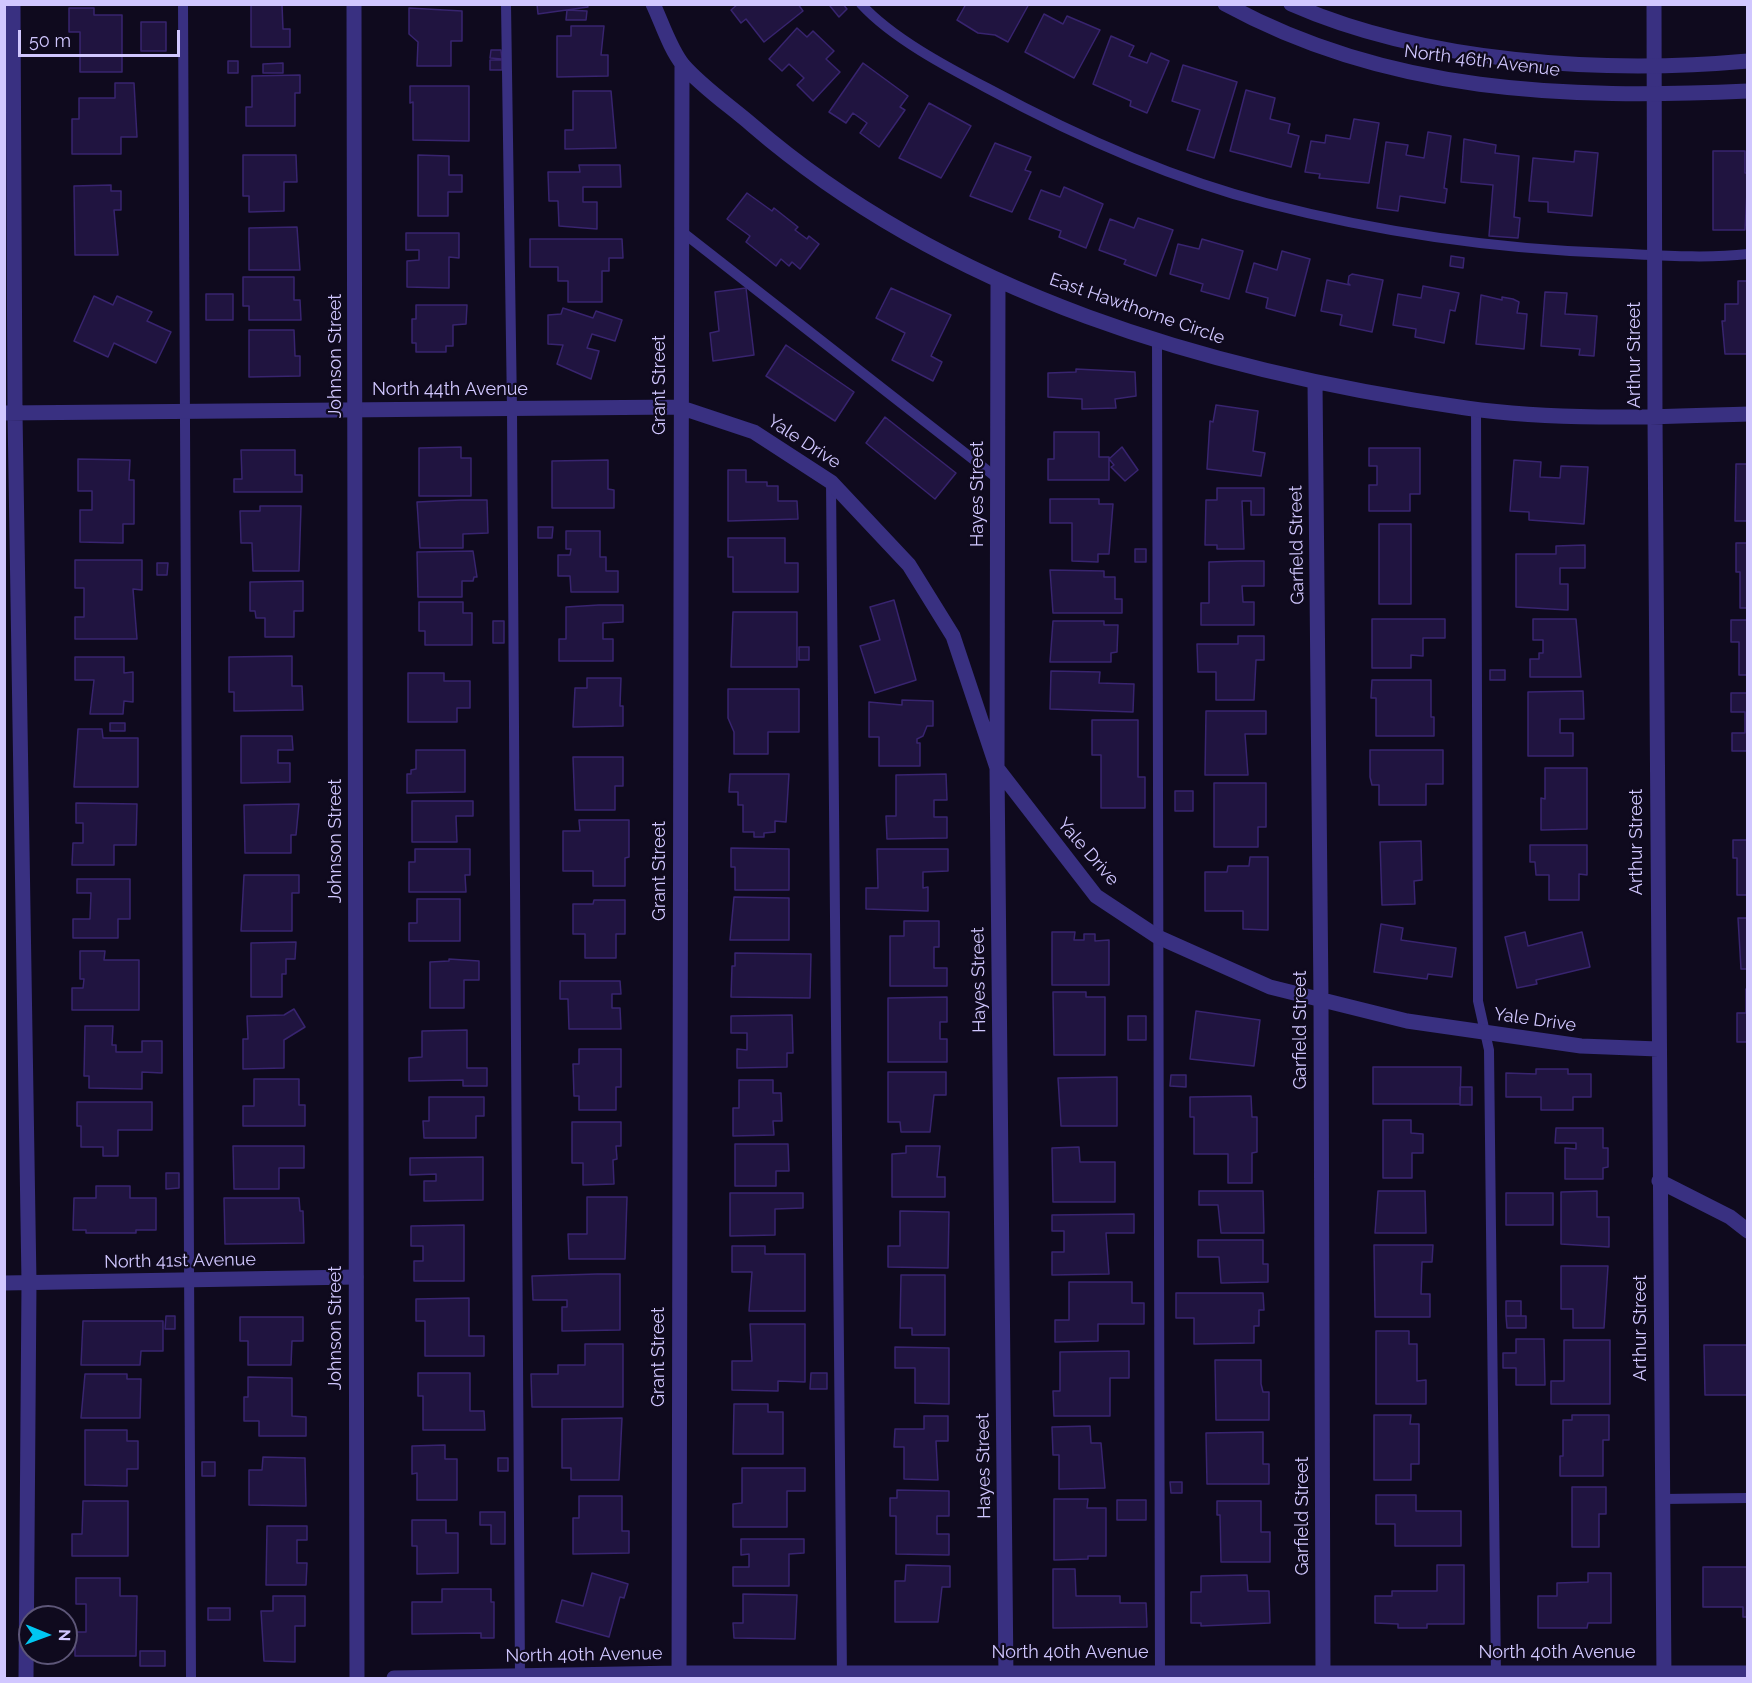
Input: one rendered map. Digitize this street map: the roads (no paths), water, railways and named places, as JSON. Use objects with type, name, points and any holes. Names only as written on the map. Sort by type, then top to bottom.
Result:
[{"type":"street","points":[[13,4],[10,413],[29,1282],[26,1678]]},
{"type":"street","name":"Johnson Street","points":[[354,4],[357,1678]]},
{"type":"street","name":"East Hawthorne Circle","points":[[653,4],[682,64],[795,162],[859,206],[998,281],[1157,340],[1315,382],[1476,409],[1654,417],[1748,414]]},
{"type":"street","name":"North 46th Avenue","points":[[1225,4],[1293,38],[1385,68],[1513,88],[1656,95],[1748,91]]},
{"type":"street","name":"North 46th Avenue","points":[[1291,4],[1346,26],[1419,46],[1542,61],[1656,66],[1748,61]]},
{"type":"street","name":"Arthur Street","points":[[1654,4],[1656,66],[1654,417],[1664,1676]]},
{"type":"street","name":"Grant Street","points":[[679,1676],[679,407],[682,64]]},
{"type":"street","name":"Hayes Street","points":[[998,281],[997,768],[1006,1676]]},
{"type":"street","name":"Garfield Street","points":[[1315,382],[1321,1000],[1323,1675]]},
{"type":"street","name":"North 44th Avenue","points":[[10,413],[679,407]]},
{"type":"street","name":"Yale Drive","points":[[679,407],[754,432],[831,482],[909,565],[953,636],[997,768],[1096,896],[1158,937],[1270,987],[1407,1021],[1581,1046],[1658,1049]]},
{"type":"street","points":[[1659,1181],[1730,1217],[1748,1231]]},
{"type":"street","name":"North 41st Avenue","points":[[4,1283],[356,1278]]},
{"type":"street","name":"North 40th Avenue","points":[[394,1678],[1664,1676],[1748,1673]]},
{"type":"lane","points":[[183,4],[191,1678]]},
{"type":"lane","points":[[506,4],[512,409],[520,1677]]},
{"type":"lane","points":[[861,4],[903,37],[961,74],[1053,124],[1175,172],[1265,202],[1411,233],[1524,249],[1655,255],[1748,254]]},
{"type":"lane","points":[[681,231],[998,478]]},
{"type":"lane","points":[[1157,340],[1160,1675]]},
{"type":"lane","points":[[1476,409],[1478,1001],[1489,1050],[1496,1675]]},
{"type":"lane","points":[[831,482],[842,1676]]},
{"type":"lane","points":[[1662,1499],[1748,1498]]}]
